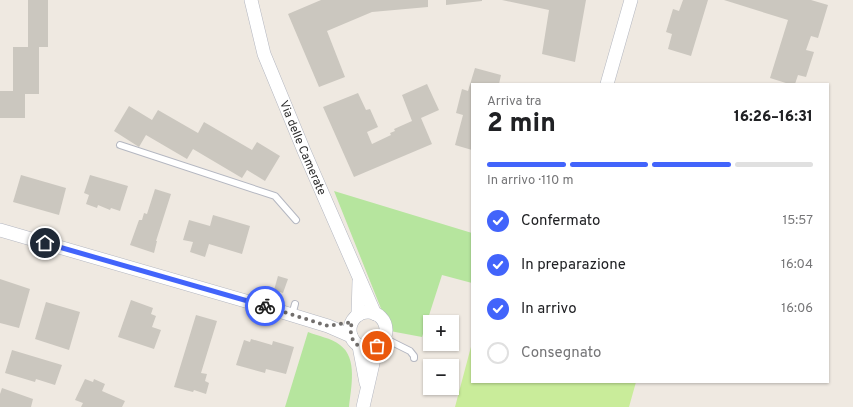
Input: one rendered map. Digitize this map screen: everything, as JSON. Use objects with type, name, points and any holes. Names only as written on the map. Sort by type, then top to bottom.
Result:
[{"type":"street","name":"Via delle Camerate","points":[[251,0],[264,54],[304,151],[375,314],[381,318],[385,324],[386,331],[380,342],[363,407]]},
{"type":"street","points":[[254,15],[260,0]]},
{"type":"street","points":[[607,83],[631,0]]},
{"type":"street","points":[[0,230],[258,298],[293,309],[328,326],[355,341],[364,348],[371,348],[380,342]]},
{"type":"street","name":"Via delle Camerate","points":[[359,277],[355,318],[350,330],[355,341],[367,389]]},
{"type":"street","points":[[328,326],[355,318],[366,312],[375,314]]},
{"type":"lane","points":[[120,145],[275,196],[296,220]]},
{"type":"lane","points":[[380,342],[410,351],[414,358]]},
{"type":"green space","points":[[334,191],[471,233],[471,283],[442,275],[429,315],[423,315],[422,337],[390,331]]},
{"type":"green space","points":[[308,332],[333,341],[346,351],[351,365],[352,374],[349,407],[285,407]]},
{"type":"green space","points":[[471,347],[471,383],[636,383],[629,407],[455,407]]},
{"type":"building","points":[[28,0],[48,0],[48,47],[39,47],[39,94],[25,94],[25,118],[0,118],[0,91],[13,91],[13,47],[28,47]]},
{"type":"building","points":[[321,0],[428,0],[428,7],[372,12],[327,31],[345,77],[319,87],[288,14]]},
{"type":"building","points":[[446,0],[482,0],[482,1],[446,5]]},
{"type":"building","points":[[502,0],[586,0],[575,62],[542,54],[549,10]]},
{"type":"building","points":[[683,0],[708,0],[691,56],[668,49],[672,34],[666,32],[673,9],[679,11]]},
{"type":"building","points":[[724,0],[811,0],[828,5],[818,38],[811,36],[806,50],[814,52],[806,77],[798,75],[795,83],[786,83],[770,78],[788,20]]},
{"type":"building","points":[[475,68],[501,75],[499,83],[471,83],[471,150],[455,145],[463,115],[456,113],[462,89],[468,91]]},
{"type":"building","points":[[427,84],[439,110],[421,118],[432,144],[354,177],[323,107],[358,93],[366,110],[370,109],[378,127],[367,132],[372,144],[391,135],[390,133],[395,131],[394,129],[412,121],[402,95]]},
{"type":"building","points":[[129,106],[152,120],[158,110],[198,133],[204,122],[252,150],[257,142],[280,156],[265,181],[247,170],[242,178],[193,149],[187,159],[146,135],[139,147],[114,131]]},
{"type":"building","points":[[21,175],[66,188],[59,215],[13,202]]},
{"type":"building","points":[[90,175],[128,186],[120,211],[111,208],[110,210],[98,205],[97,208],[86,204],[89,195],[84,193]]},
{"type":"building","points":[[155,189],[171,194],[156,241],[154,253],[130,245],[139,220],[142,220],[144,213],[147,214]]},
{"type":"building","points":[[213,215],[250,226],[242,254],[209,244],[205,257],[190,252],[193,242],[183,240],[189,220],[210,226]]},
{"type":"building","points":[[278,276],[288,279],[283,293],[274,290]]},
{"type":"building","points":[[0,279],[30,289],[19,328],[0,323]]},
{"type":"building","points":[[131,300],[153,308],[151,314],[156,316],[152,327],[161,330],[154,349],[118,337]]},
{"type":"building","points":[[46,302],[80,312],[69,350],[35,339]]},
{"type":"building","points":[[196,315],[217,321],[201,373],[207,374],[205,381],[209,383],[206,394],[194,390],[193,392],[174,387]]},
{"type":"building","points":[[251,339],[272,345],[273,341],[294,347],[286,374],[266,369],[265,373],[236,365],[244,340],[250,342]]},
{"type":"building","points":[[12,350],[62,365],[55,385],[36,379],[35,382],[5,373]]},
{"type":"building","points":[[85,379],[93,382],[94,379],[105,384],[102,391],[125,401],[122,407],[81,407],[83,403],[75,400]]},
{"type":"building","points":[[2,388],[33,399],[31,407],[0,407],[0,394]]},
{"type":"way so far","points":[[265,306],[328,326],[352,322],[350,330],[354,342],[364,348],[377,346]]},
{"type":"route","points":[[45,243],[265,306]]}]
